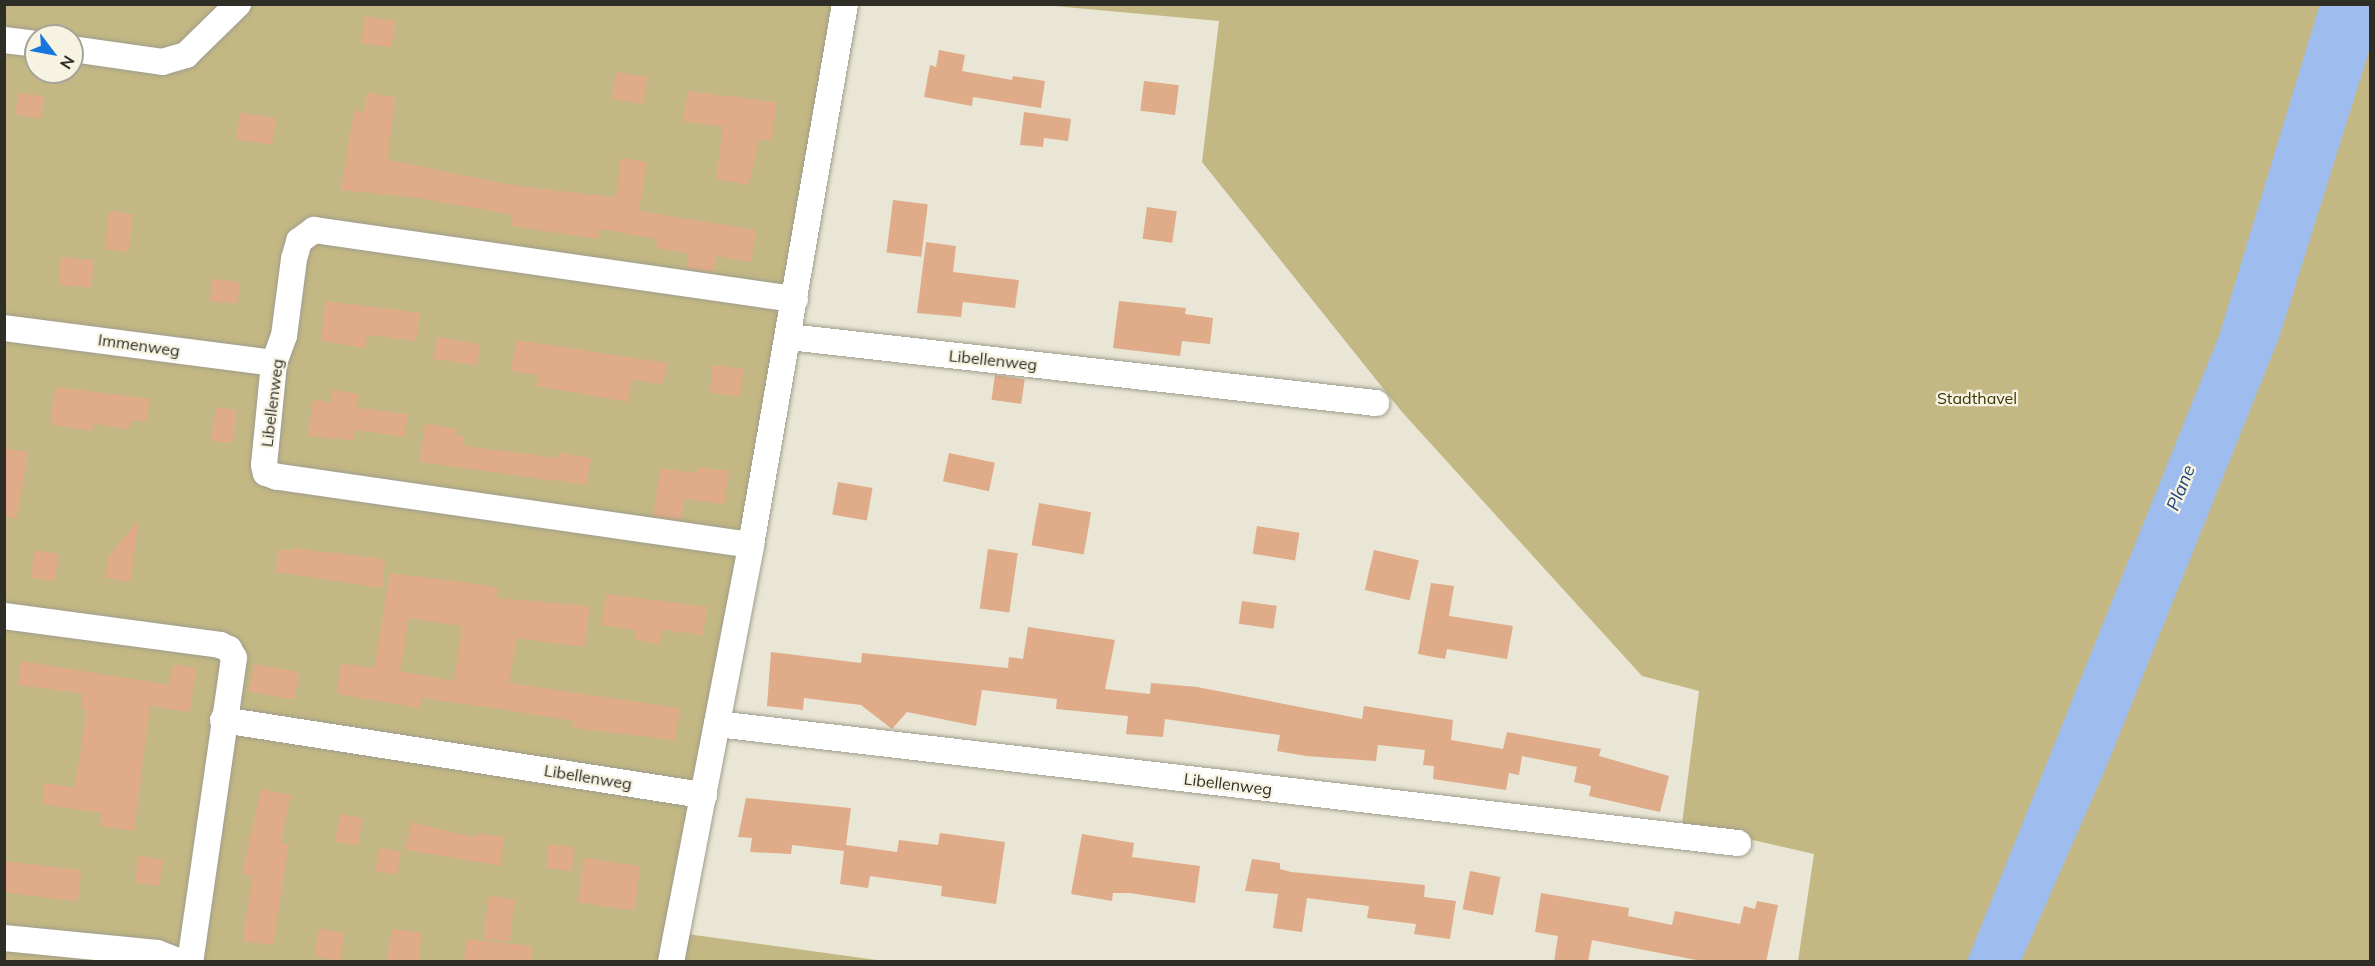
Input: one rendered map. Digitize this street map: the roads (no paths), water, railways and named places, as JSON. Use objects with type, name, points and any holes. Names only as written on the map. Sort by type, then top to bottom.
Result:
[{"type":"street","points":[[84,52],[162,62],[186,54],[238,4]]},
{"type":"street","points":[[671,962],[752,545],[844,4]]},
{"type":"street","points":[[4,40],[24,42]]},
{"type":"street","name":"Libellenweg","points":[[752,545],[277,477],[266,473],[264,465],[274,363],[284,336],[294,259],[299,241],[314,230],[795,299]]},
{"type":"street","name":"Immenweg","points":[[4,328],[274,363]]},
{"type":"street","name":"Libellenweg","points":[[789,337],[1376,403]]},
{"type":"street","points":[[4,616],[220,645],[230,649],[234,658],[223,720],[190,962]]},
{"type":"street","name":"Libellenweg","points":[[223,720],[704,795]]},
{"type":"street","name":"Libellenweg","points":[[717,724],[1738,843]]},
{"type":"street","points":[[4,938],[157,953],[181,962]]},
{"type":"water","name":"Plane","points":[[2320,4],[2370,5],[2370,48],[2279,338],[2108,763],[2021,961],[1967,961],[2219,336]]},
{"type":"park label","name":"Stadthavel","points":[[1977,398]]}]
